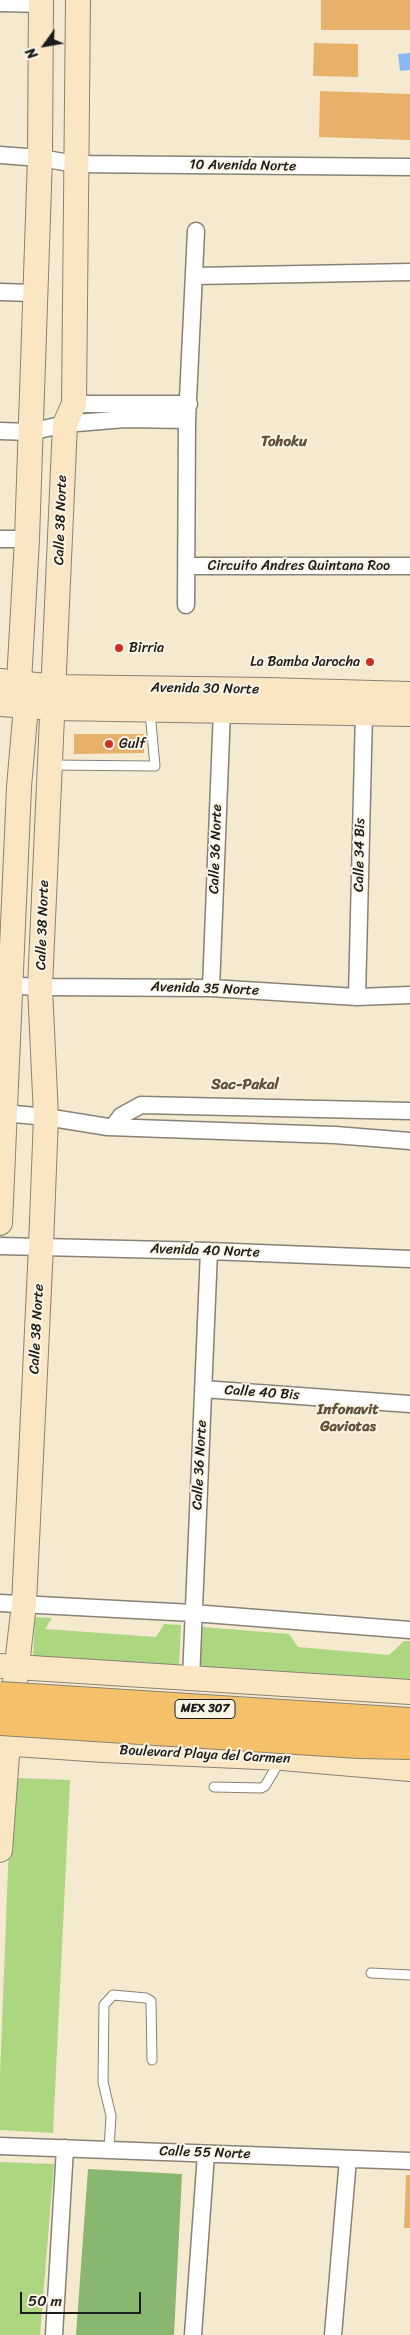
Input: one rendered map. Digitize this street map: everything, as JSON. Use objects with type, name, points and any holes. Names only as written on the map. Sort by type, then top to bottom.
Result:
[{"type":"highway","name":"MEX 307","points":[[0,1696],[410,1722]]},
{"type":"highway","name":"MEX 307","points":[[3,1736],[410,1745]]},
{"type":"main road","name":"Calle 38 Norte","points":[[0,1850],[3,1736],[9,1667],[24,1604],[41,1246],[46,1117],[40,987],[49,765],[69,414],[76,164],[78,0]]},
{"type":"main road","points":[[0,1223],[4,1113],[5,986],[18,787],[26,706],[10,682],[27,539],[40,158],[41,2]]},
{"type":"main road","name":"Avenida 30 Norte","points":[[10,682],[54,698],[150,709],[410,714]]},
{"type":"main road","name":"Avenida 30 Norte","points":[[0,704],[26,706],[54,698],[410,694]]},
{"type":"main road","points":[[9,1667],[410,1692]]},
{"type":"main road","points":[[142,1752],[119,1738],[110,1714],[116,1698],[128,1683],[144,1675]]},
{"type":"main road","name":"Boulevard Playa del Carmen","points":[[3,1736],[142,1752],[282,1758],[410,1769]]},
{"type":"street","points":[[0,2],[41,2]]},
{"type":"street","name":"10 Avenida Norte","points":[[0,155],[40,158],[76,164],[410,167]]},
{"type":"street","points":[[186,605],[188,412],[196,230]]},
{"type":"street","points":[[194,276],[410,272]]},
{"type":"street","points":[[0,292],[34,293]]},
{"type":"street","points":[[0,430],[30,432],[69,414],[125,419],[188,412]]},
{"type":"street","points":[[0,539],[27,539]]},
{"type":"street","name":"Circuito Andres Quintana Roo","points":[[187,566],[410,566]]},
{"type":"street","name":"Calle 36 Norte","points":[[211,988],[222,710]]},
{"type":"street","name":"Calle 34 Bis","points":[[358,997],[364,713]]},
{"type":"street","name":"Avenida 35 Norte","points":[[5,986],[211,988],[358,997],[410,995]]},
{"type":"street","points":[[113,1128],[121,1116],[141,1106],[410,1111]]},
{"type":"street","points":[[4,1113],[46,1117],[113,1128],[335,1135],[410,1141]]},
{"type":"street","name":"Avenida 40 Norte","points":[[0,1246],[209,1251],[410,1260]]},
{"type":"street","name":"Calle 36 Norte","points":[[191,1679],[209,1251]]},
{"type":"street","name":"Calle 40 Bis","points":[[203,1389],[410,1404]]},
{"type":"street","points":[[0,1603],[193,1613],[410,1630]]},
{"type":"street","name":"Calle 55 Norte","points":[[0,2146],[410,2161]]},
{"type":"street","points":[[54,2335],[65,2148]]},
{"type":"street","points":[[193,2335],[206,2154]]},
{"type":"street","points":[[333,2335],[348,2159]]},
{"type":"lane","points":[[49,765],[155,766],[150,709]]},
{"type":"lane","points":[[214,1787],[261,1788],[282,1758]]},
{"type":"lane","points":[[371,1973],[410,1975]]},
{"type":"lane","points":[[109,2149],[111,2116],[104,2082],[104,2005],[113,1995],[146,1998],[151,2001],[152,2060]]},
{"type":"green space","points":[[35,1617],[52,1618],[45,1629],[156,1637],[164,1624],[181,1625],[179,1668],[39,1659],[33,1656]]},
{"type":"green space","points":[[203,1627],[289,1634],[298,1647],[389,1655],[404,1641],[410,1641],[410,1680],[396,1679],[391,1683],[197,1668],[198,1630]]},
{"type":"green space","points":[[18,1778],[70,1780],[53,2133],[0,2130],[0,2075],[10,1818]]},
{"type":"green space","points":[[0,2162],[54,2164],[40,2335],[0,2335]]},
{"type":"green space","points":[[88,2169],[182,2174],[174,2335],[76,2335]]},
{"type":"water","points":[[410,53],[410,70],[400,71],[398,54]]},
{"type":"building","points":[[321,0],[410,0],[410,30],[321,30]]},
{"type":"building","points":[[314,43],[358,44],[358,77],[313,76]]},
{"type":"building","points":[[320,91],[410,94],[410,140],[319,137]]},
{"type":"building","name":"Gulf","points":[[74,734],[144,734],[144,753],[74,754]]},
{"type":"building","points":[[406,2175],[410,2175],[410,2228],[404,2228]]},
{"type":"place","name":"Birria","points":[[119,648]]},
{"type":"place","name":"La Bamba Jarocha","points":[[370,662]]},
{"type":"place","name":"Gulf","points":[[109,744]]},
{"type":"district","name":"Tohoku","points":[[284,442]]},
{"type":"district","name":"Sac-Pakal","points":[[245,1085]]},
{"type":"district","name":"Infonavit Gaviotas","points":[[348,1418]]}]
